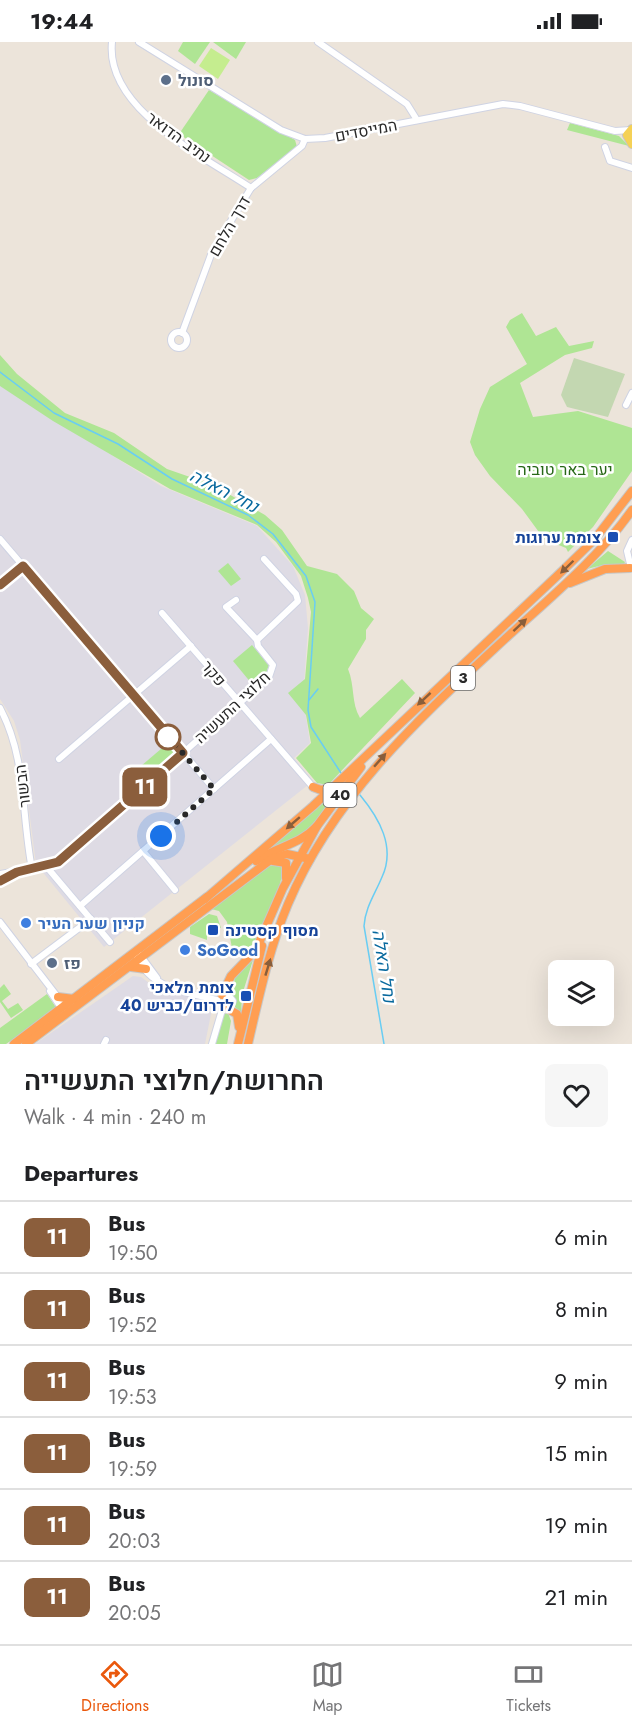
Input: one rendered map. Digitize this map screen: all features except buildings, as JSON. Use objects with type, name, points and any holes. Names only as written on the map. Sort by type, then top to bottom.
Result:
[{"type":"highway","name":"3","points":[[14,1044],[127,968],[313,806],[594,540],[632,491]]},
{"type":"highway","name":"3","points":[[310,859],[350,797],[390,748],[600,548],[632,510]]},
{"type":"highway","points":[[550,597],[586,575],[605,569],[631,568]]},
{"type":"highway","name":"40","points":[[238,1042],[269,922],[283,888],[317,826],[382,741]]},
{"type":"highway","points":[[313,806],[312,787],[325,790],[335,785]]},
{"type":"highway","points":[[205,899],[273,850],[302,840],[317,826]]},
{"type":"highway","points":[[248,1044],[283,919],[310,859],[282,847]]},
{"type":"highway","name":"3","points":[[26,1044],[75,999],[153,949],[265,864],[280,855],[301,854]]},
{"type":"highway","points":[[265,864],[276,860],[286,863],[283,888]]},
{"type":"highway","points":[[219,997],[231,976],[256,950],[269,922]]},
{"type":"highway","points":[[127,968],[136,966],[147,968],[153,949]]},
{"type":"highway","points":[[58,997],[67,1000],[75,999]]},
{"type":"highway","points":[[225,1010],[238,1017],[238,1042]]},
{"type":"main road","points":[[631,129],[631,143]]},
{"type":"street","name":"נתיב הדואר","points":[[112,42],[111,56],[115,76],[137,105],[154,122],[251,188]]},
{"type":"street","points":[[139,42],[281,130],[305,139]]},
{"type":"street","points":[[318,42],[407,104],[417,120]]},
{"type":"street","name":"המייסדים","points":[[305,139],[509,104],[615,131],[631,129]]},
{"type":"street","name":"המייסדים","points":[[615,131],[631,143]]},
{"type":"street","name":"דרך הלחם","points":[[182,333],[212,252],[251,188],[302,146],[305,139]]},
{"type":"street","points":[[605,147],[610,161],[631,168],[632,160]]},
{"type":"street","points":[[627,405],[632,393]]},
{"type":"street","points":[[0,539],[214,789]]},
{"type":"street","points":[[631,568],[627,551],[632,540]]},
{"type":"street","points":[[236,600],[226,607],[257,640],[298,601],[296,594],[264,559]]},
{"type":"street","points":[[0,585],[23,566]]},
{"type":"street","name":"פקר","points":[[162,613],[312,787]]},
{"type":"street","name":"חלוצי התעשיה","points":[[0,874],[46,866],[64,858],[269,677],[273,668],[258,646],[257,640]]},
{"type":"street","points":[[59,759],[191,646]]},
{"type":"street","name":"הבשור","points":[[0,708],[16,742],[32,868]]},
{"type":"street","points":[[80,906],[271,739]]},
{"type":"street","points":[[144,851],[176,890]]},
{"type":"street","points":[[46,866],[110,942]]},
{"type":"street","name":"חלוצי התעשיה","points":[[0,881],[17,872]]},
{"type":"street","points":[[31,964],[91,919]]},
{"type":"street","points":[[0,922],[65,1009]]},
{"type":"street","points":[[139,956],[160,984],[219,997],[228,995],[232,999],[232,1005],[225,1010],[212,1044]]},
{"type":"street","points":[[46,985],[58,997],[65,1009]]},
{"type":"street","points":[[219,997],[218,1007],[225,1010]]},
{"type":"shaded area","points":[[0,385],[161,486],[257,526],[293,566],[305,595],[308,628],[303,697],[310,743],[294,758],[313,781],[104,947],[36,864],[20,740],[14,721],[0,699]]},
{"type":"shaded area","points":[[133,976],[141,977],[157,989],[207,999],[211,1005],[211,1014],[205,1044],[35,1044]]},
{"type":"green space","points":[[183,42],[210,42],[195,64],[178,51]]},
{"type":"green space","points":[[213,42],[246,42],[236,59]]},
{"type":"green space","points":[[211,48],[230,60],[218,79],[199,66]]},
{"type":"green space","points":[[209,90],[295,140],[297,147],[257,178],[249,180],[179,134]]},
{"type":"green space","points":[[570,123],[619,136],[629,146],[567,130]]},
{"type":"green space","name":"יער באר טוביה","points":[[522,313],[536,336],[556,327],[569,346],[594,341],[592,348],[565,355],[520,383],[533,417],[578,411],[632,428],[632,471],[593,527],[568,552],[566,548],[544,539],[522,509],[490,476],[475,455],[470,442],[480,409],[490,387],[527,364],[506,327],[510,320]]},
{"type":"green space","points":[[0,355],[17,374],[65,413],[114,433],[167,469],[213,485],[265,515],[282,530],[307,566],[337,574],[354,591],[361,608],[374,619],[366,630],[366,639],[348,669],[355,706],[360,718],[402,679],[415,693],[328,785],[317,783],[296,758],[311,743],[306,715],[288,693],[305,679],[311,612],[301,576],[276,542],[257,525],[170,489],[53,421],[0,386]]},
{"type":"green space","points":[[574,358],[625,374],[608,417],[567,407],[561,395]]},
{"type":"green space","points":[[608,551],[625,562],[624,564],[607,564],[587,569]]},
{"type":"green space","points":[[228,563],[241,579],[231,586],[218,571]]},
{"type":"green space","points":[[252,645],[269,665],[266,673],[252,684],[233,661]]},
{"type":"green space","points":[[168,743],[177,754],[150,777],[141,766]]},
{"type":"green space","points":[[350,774],[352,776],[313,828],[257,859]]},
{"type":"green space","points":[[283,864],[283,873],[276,897],[264,925],[245,953],[233,953],[227,922],[219,911],[211,909],[269,866]]},
{"type":"green space","points":[[209,914],[217,916],[221,928],[216,926],[207,933],[207,940],[190,934],[190,927]]},
{"type":"green space","points":[[253,960],[242,995],[241,1016],[232,1002],[235,975]]},
{"type":"green space","points":[[4,984],[11,994],[2,1001],[8,1009],[18,1003],[23,1010],[11,1018],[0,1002],[0,988]]},
{"type":"green space","points":[[47,994],[55,1006],[54,1011],[6,1044],[0,1044],[0,1028]]},
{"type":"green space","points":[[228,1013],[231,1021],[227,1044],[214,1044],[223,1014]]},
{"type":"waterway","name":"נחל האלה","points":[[0,372],[54,413],[118,444],[172,479],[248,515],[273,534],[306,576],[315,602],[308,710],[311,727],[341,773]]},
{"type":"waterway","points":[[309,700],[318,689]]},
{"type":"waterway","name":"נחל האלה","points":[[360,795],[379,823],[386,844],[386,866],[368,907],[364,926],[384,1044]]},
{"type":"bus line","name":"11","points":[[0,585],[23,566],[183,753],[64,858],[50,866],[17,872],[0,881]]},
{"type":"place","name":"סונול","points":[[166,80]]},
{"type":"place","name":"צומת ערוגות","points":[[613,537]]},
{"type":"place","name":"קניון שער העיר","points":[[26,923]]},
{"type":"place","name":"מסוף קסטינה","points":[[213,930]]},
{"type":"place","name":"SoGood","points":[[185,950]]},
{"type":"place","name":"פז","points":[[52,963]]},
{"type":"place","name":"צומת מלאכי לדרום/כביש 40","points":[[246,996]]},
{"type":"route","points":[[161,836],[214,789],[166,734],[168,737]]}]
